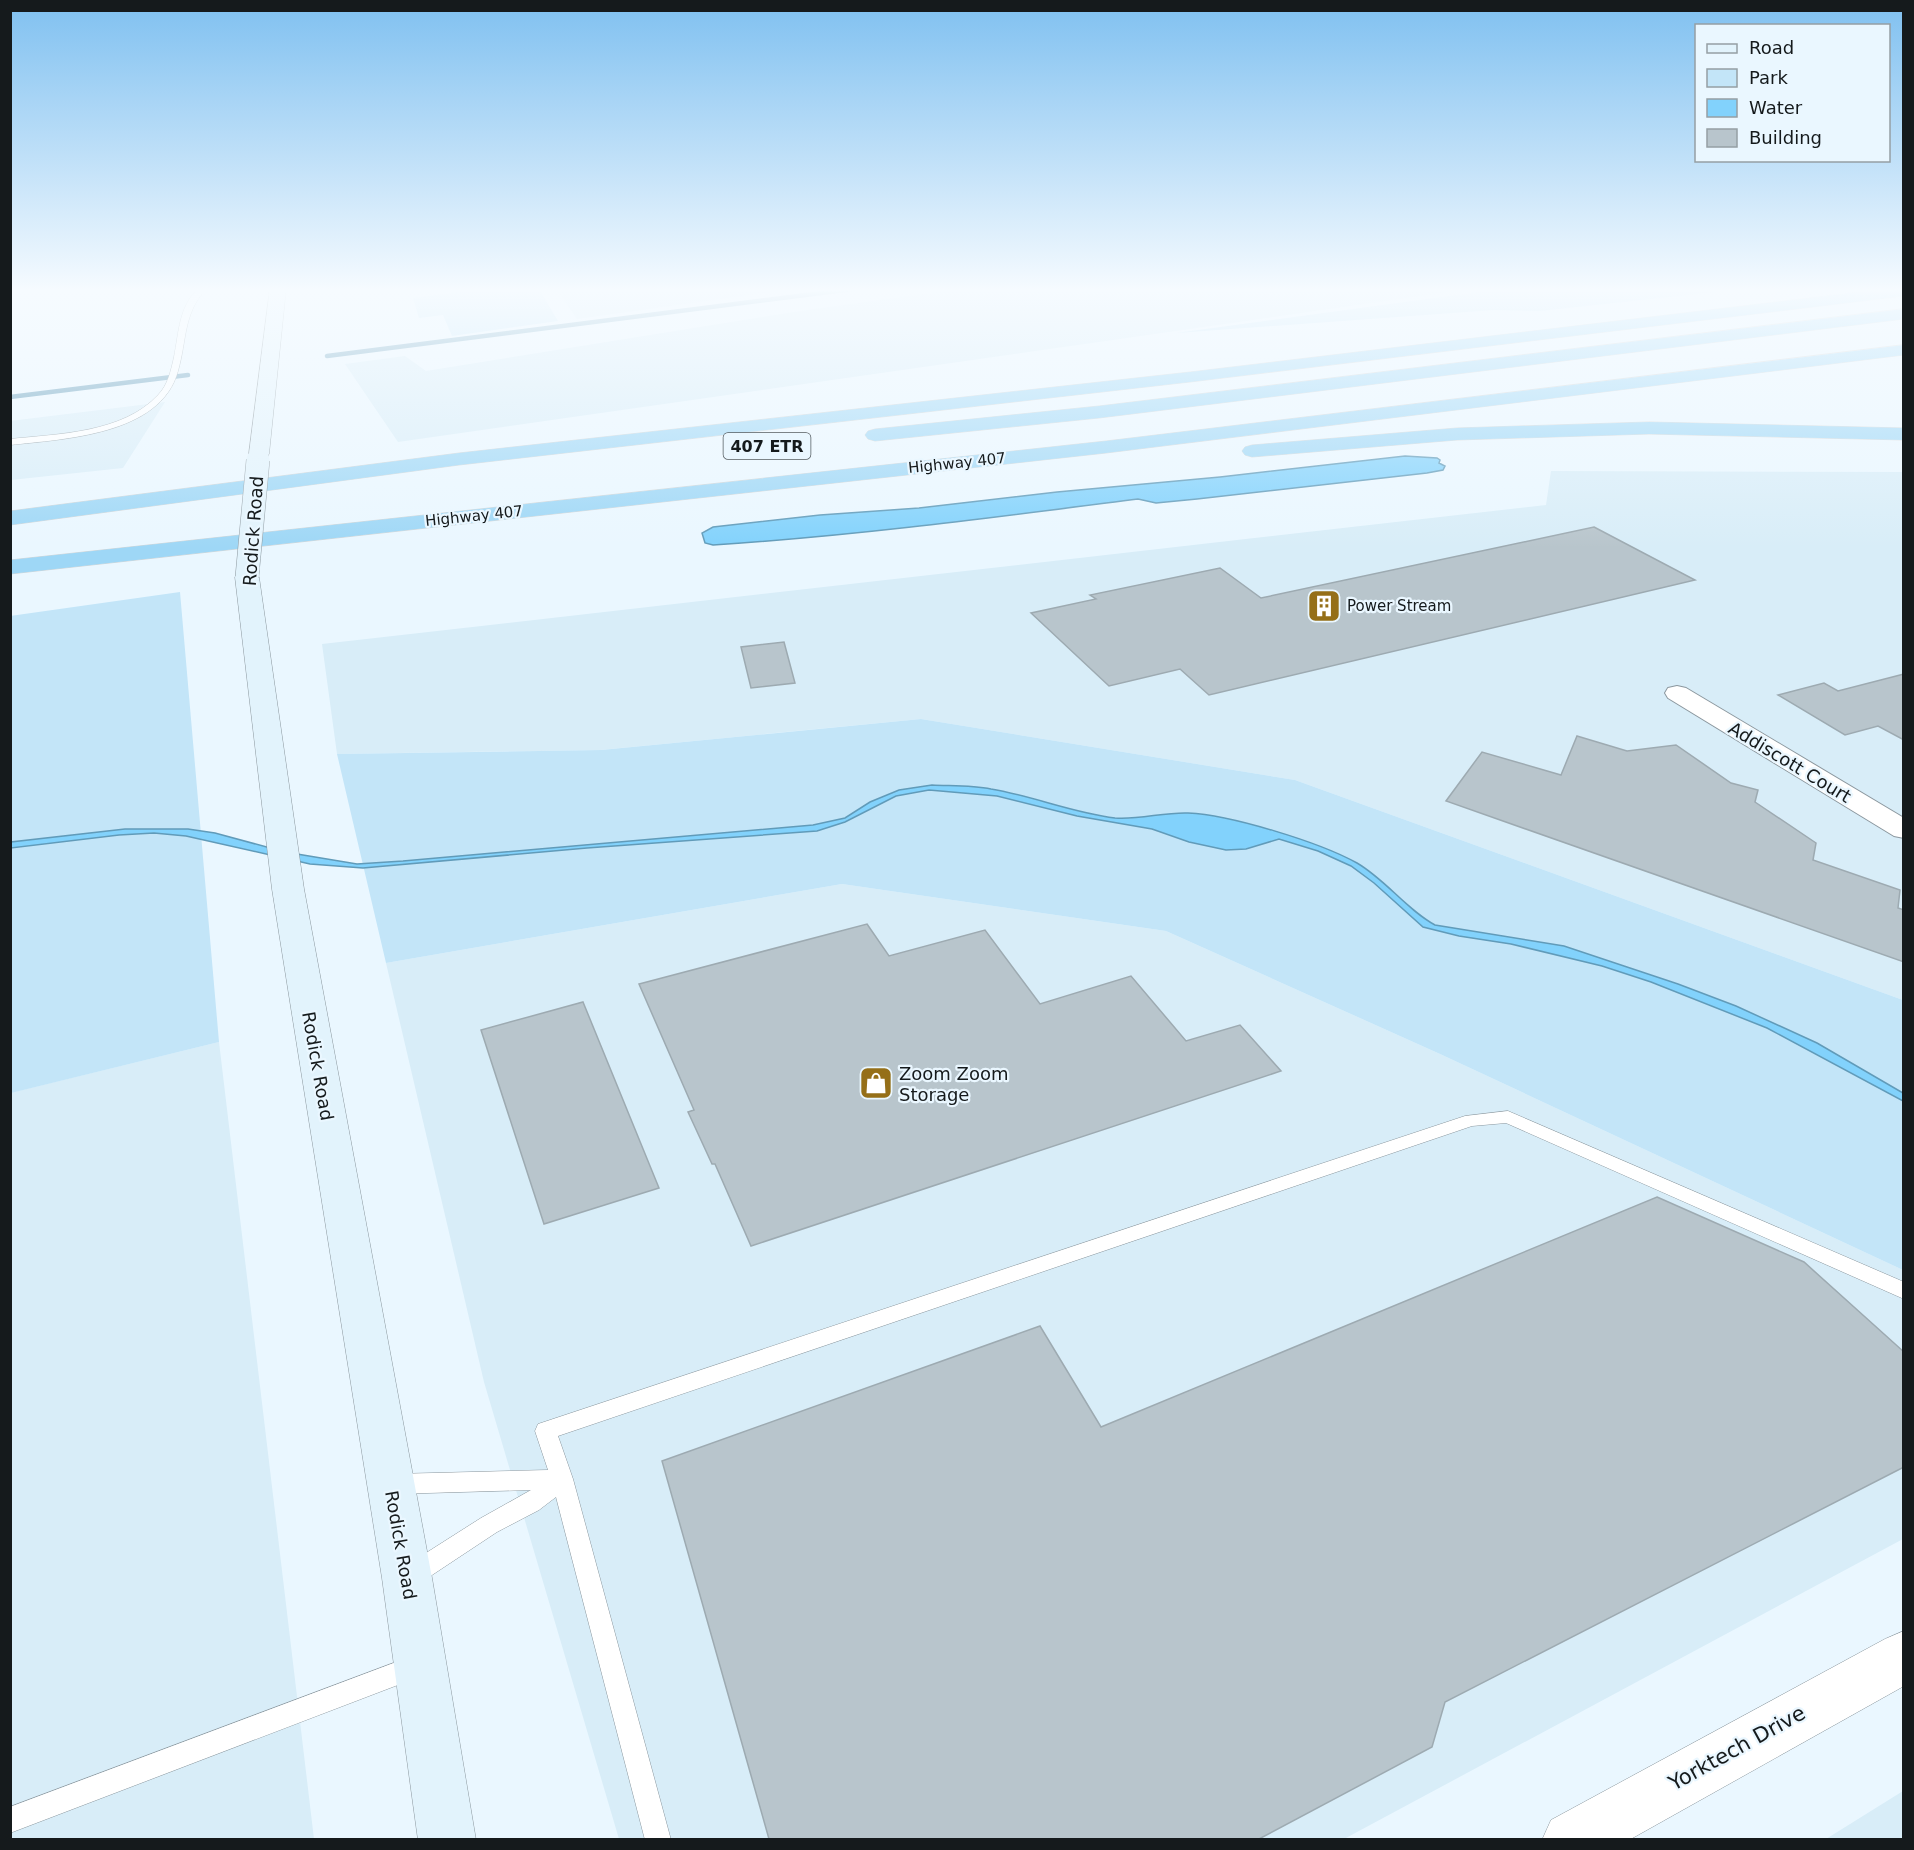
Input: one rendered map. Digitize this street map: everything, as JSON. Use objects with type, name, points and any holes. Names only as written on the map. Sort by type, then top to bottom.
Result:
[{"type":"highway","points":[[10,519],[459,459],[1203,375]]},
{"type":"highway","points":[[851,437],[1099,412],[1400,375]]},
{"type":"highway","name":"Highway 407","points":[[10,567],[1176,438],[1694,375]]},
{"type":"highway","points":[[1234,453],[1457,434],[1615,429],[1904,434]]},
{"type":"highway","points":[[673,494],[1198,456]]},
{"type":"highway","points":[[10,519],[556,467]]},
{"type":"main road","name":"Rodick Road","points":[[268,375],[247,577],[288,890],[407,1578],[447,1839]]},
{"type":"street","name":"Addiscott Court","points":[[1677,693],[1904,830]]},
{"type":"street","name":"Yorktech Drive","points":[[1571,1839],[1904,1657]]},
{"type":"lane","points":[[10,442],[87,431],[115,424],[137,415],[163,396],[172,375]]},
{"type":"lane","points":[[658,1839],[562,1479],[546,1431],[1471,1120],[1508,1117],[1904,1291]]},
{"type":"lane","points":[[390,1484],[562,1479]]},
{"type":"lane","points":[[407,1578],[489,1525],[531,1503],[562,1479]]},
{"type":"lane","points":[[10,1820],[420,1665]]},
{"type":"shaded area","points":[[353,375],[865,375],[398,442]]},
{"type":"shaded area","points":[[165,402],[123,468],[11,480],[10,421]]},
{"type":"shaded area","points":[[1551,471],[1903,472],[1903,1000],[1295,780],[921,719],[600,750],[337,754],[322,644],[1546,505]]},
{"type":"shaded area","points":[[842,884],[1166,931],[1440,1054],[1903,1270],[1903,1539],[1344,1839],[619,1839],[484,1382],[386,963]]},
{"type":"shaded area","points":[[219,1042],[314,1839],[11,1839],[10,1093]]},
{"type":"shaded area","points":[[1903,1791],[1903,1839],[1826,1839]]},
{"type":"green space","points":[[180,592],[219,1042],[11,1093],[10,616]]},
{"type":"green space","points":[[921,719],[1295,780],[1903,1000],[1903,1270],[1440,1054],[1166,931],[842,884],[386,963],[337,754],[601,750]]},
{"type":"water","points":[[1405,456],[1437,458],[1440,460],[1439,463],[1445,466],[1443,470],[1427,473],[1156,503],[1138,499],[819,537],[713,545],[705,543],[702,533],[713,527],[820,515],[919,508]]},
{"type":"water","points":[[932,785],[991,789],[1115,818],[1179,813],[1206,815],[1250,824],[1298,838],[1357,863],[1435,925],[1564,946],[1678,984],[1736,1006],[1817,1043],[1903,1093],[1903,1101],[1767,1028],[1651,982],[1602,966],[1511,944],[1459,936],[1423,927],[1374,883],[1351,866],[1318,851],[1279,839],[1246,849],[1226,850],[1189,842],[1152,829],[1077,816],[997,796],[929,790],[896,796],[845,822],[817,831],[363,868],[310,864],[186,836],[154,833],[11,848],[11,842],[125,829],[188,829],[215,833],[285,852],[357,864],[403,861],[813,825],[845,818],[870,802],[899,790]]},
{"type":"building","name":"Power Stream","points":[[1594,527],[1695,580],[1209,695],[1180,669],[1109,686],[1031,613],[1096,599],[1090,595],[1220,568],[1261,598]]},
{"type":"building","points":[[784,642],[795,683],[751,688],[741,647]]},
{"type":"building","points":[[1904,674],[1904,740],[1878,726],[1845,735],[1778,695],[1824,683],[1838,691]]},
{"type":"building","points":[[1577,736],[1627,751],[1676,745],[1731,783],[1758,790],[1755,802],[1816,843],[1813,860],[1900,890],[1898,908],[1904,910],[1904,962],[1446,801],[1482,752],[1561,775]]},
{"type":"building","points":[[867,924],[889,956],[985,930],[1040,1004],[1131,976],[1186,1041],[1240,1025],[1281,1071],[751,1246],[715,1164],[712,1164],[688,1112],[694,1110],[639,984]]},
{"type":"building","points":[[583,1002],[659,1188],[544,1224],[481,1030]]},
{"type":"building","points":[[1657,1197],[1804,1262],[1904,1352],[1904,1467],[1445,1702],[1432,1747],[1259,1839],[769,1839],[662,1461],[1040,1326],[1101,1427]]},
{"type":"waterway","points":[[10,397],[185,375]]},
{"type":"place","name":"Power Stream","points":[[1324,606]]},
{"type":"place","name":"Zoom Zoom Storage","points":[[876,1083]]}]
